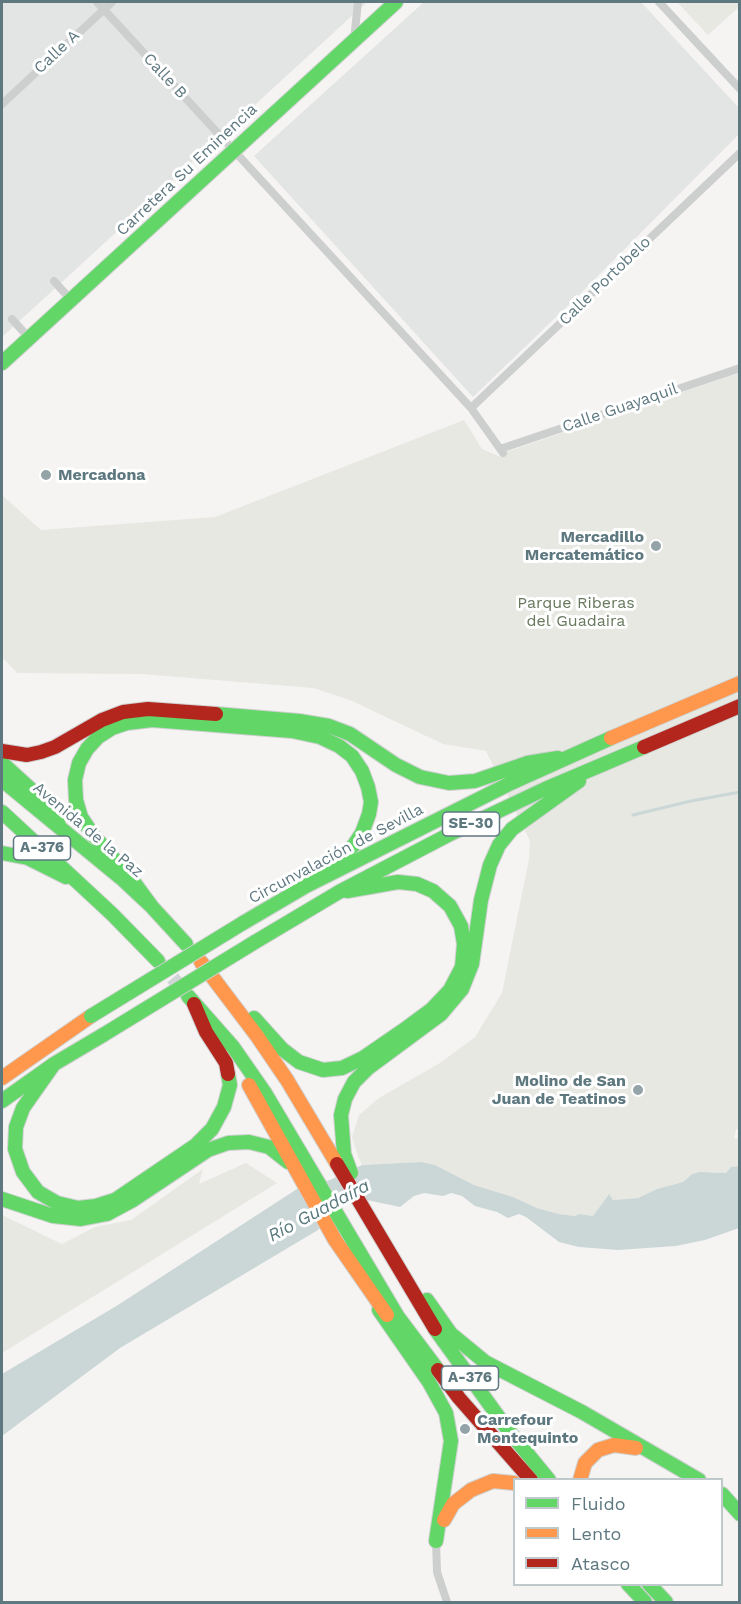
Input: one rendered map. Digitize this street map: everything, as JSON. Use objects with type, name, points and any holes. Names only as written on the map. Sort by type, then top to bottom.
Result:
[{"type":"main road","name":"Carretera Su Eminencia","points":[[2,363],[354,40],[392,2]]},
{"type":"main road","name":"Circunvalación de Sevilla","points":[[4,1075],[91,1016],[306,886],[511,783],[740,682]]},
{"type":"main road","name":"SE-30","points":[[2,1101],[54,1065],[339,892],[450,834],[606,762],[740,706]]},
{"type":"main road","points":[[2,751],[27,755],[41,752],[55,747],[102,720],[123,712],[148,709],[299,721],[330,726],[350,734],[420,777],[449,783],[476,781],[527,763],[569,756]]},
{"type":"main road","points":[[186,944],[152,907],[130,877],[93,835],[81,817],[75,800],[79,763],[87,749],[98,737],[112,728],[127,723],[152,720],[292,731],[320,737],[339,746],[352,756],[362,771],[368,787],[369,814],[362,833],[354,845],[306,886]]},
{"type":"main road","points":[[376,1226],[339,1157],[341,1115],[345,1099],[354,1082],[368,1068],[441,1014],[462,989],[472,964],[481,900],[490,866],[499,846],[512,829],[606,762]]},
{"type":"main road","points":[[2,763],[98,852],[121,878]]},
{"type":"main road","name":"Avenida de la Paz","points":[[2,780],[121,878],[152,907]]},
{"type":"main road","name":"A-376","points":[[2,812],[158,961]]},
{"type":"main road","points":[[2,854],[28,858],[81,885]]},
{"type":"main road","points":[[224,992],[235,995],[282,1049],[299,1062],[324,1070],[342,1068],[363,1058],[431,1010],[450,990],[462,967],[464,944],[461,926],[450,906],[433,891],[417,884],[398,882],[339,892]]},
{"type":"main road","points":[[201,962],[257,1036],[351,1173],[376,1226]]},
{"type":"main road","points":[[54,1065],[23,1108],[16,1127],[15,1149],[23,1172],[38,1192],[57,1203],[78,1208],[96,1206],[115,1200],[196,1145],[212,1129],[224,1107],[230,1085],[226,1063],[203,1026],[191,1000],[220,1032],[227,1051],[300,1166],[382,1316],[429,1382],[446,1413],[451,1441],[437,1535]]},
{"type":"main road","points":[[2,1198],[53,1216],[81,1219],[107,1214],[133,1200],[208,1150],[228,1143],[249,1142],[269,1147],[300,1166]]},
{"type":"main road","name":"A-376","points":[[376,1226],[435,1330],[462,1369],[548,1478]]},
{"type":"main road","name":"A-376","points":[[340,1236],[459,1398],[530,1478]]},
{"type":"main road","points":[[356,1272],[426,1366],[459,1398]]},
{"type":"main road","points":[[407,1279],[429,1302],[451,1334],[486,1362],[582,1412],[697,1478]]},
{"type":"main road","points":[[580,1478],[585,1463],[605,1447],[625,1445],[657,1456]]},
{"type":"main road","points":[[437,1535],[453,1504],[471,1490],[493,1481],[513,1483]]},
{"type":"main road","points":[[723,1495],[740,1514]]},
{"type":"main road","points":[[630,1586],[645,1602]]},
{"type":"main road","points":[[651,1586],[666,1602]]},
{"type":"street","name":"Calle B","points":[[97,2],[471,408],[501,451]]},
{"type":"street","name":"Calle A","points":[[2,104],[112,2]]},
{"type":"street","points":[[354,40],[358,2]]},
{"type":"street","points":[[659,2],[740,89]]},
{"type":"street","name":"Calle Portobelo","points":[[471,408],[740,153]]},
{"type":"street","points":[[54,281],[71,300]]},
{"type":"street","points":[[12,319],[29,338]]},
{"type":"street","name":"Calle Guayaquil","points":[[501,451],[740,368]]},
{"type":"street","points":[[437,1535],[437,1572],[447,1602]]},
{"type":"shaded area","points":[[2,2],[367,2],[2,337]]},
{"type":"shaded area","points":[[424,2],[641,2],[739,108],[739,134],[581,293],[473,397],[254,156]]},
{"type":"green space","points":[[677,2],[739,2],[739,7],[708,35]]},
{"type":"green space","name":"Parque Riberas del Guadaira","points":[[739,373],[740,1130],[736,1129],[734,1139],[739,1138],[739,1166],[731,1167],[726,1174],[716,1172],[692,1174],[683,1182],[657,1189],[638,1198],[613,1200],[608,1195],[593,1216],[579,1214],[575,1216],[537,1208],[513,1197],[474,1185],[435,1165],[421,1162],[362,1165],[352,1137],[359,1115],[379,1098],[440,1063],[475,1037],[502,993],[529,859],[530,841],[486,751],[443,744],[350,700],[313,688],[142,674],[17,673],[2,657],[2,495],[41,530],[215,517],[464,420],[482,449],[501,457],[503,453]]},
{"type":"green space","points":[[246,1163],[277,1183],[2,1353],[2,1215],[62,1244],[95,1227],[131,1220],[203,1169],[199,1184]]},
{"type":"water","name":"Río Guadaíra","points":[[421,1162],[435,1165],[474,1185],[513,1197],[537,1208],[575,1216],[579,1214],[593,1216],[609,1194],[613,1200],[638,1198],[657,1189],[683,1182],[692,1174],[726,1173],[731,1167],[739,1166],[739,1228],[705,1240],[676,1246],[618,1250],[579,1247],[559,1242],[519,1214],[508,1218],[497,1212],[475,1206],[462,1196],[451,1193],[443,1196],[424,1193],[414,1196],[400,1207],[362,1199],[340,1206],[318,1230],[120,1348],[2,1436],[2,1374],[118,1305],[297,1189],[330,1180],[362,1165]]},
{"type":"waterway","points":[[633,815],[740,792]]},
{"type":"tunnel","points":[[159,962],[188,996]]},
{"type":"traffic: fast","points":[[2,363],[396,2]]},
{"type":"traffic: fast","points":[[216,714],[299,721],[329,726],[350,734],[396,765],[420,777],[449,783],[475,781],[527,763],[558,758]]},
{"type":"traffic: fast","points":[[152,907],[130,877],[93,835],[81,817],[76,800],[75,780],[79,763],[87,749],[98,737],[112,728],[127,723],[152,720],[292,731],[320,737],[339,746],[352,756],[362,771],[368,787],[371,802],[369,814],[362,833],[354,845],[306,886]]},
{"type":"traffic: fast","points":[[243,923],[306,886],[511,783],[611,738]]},
{"type":"traffic: fast","points":[[255,942],[339,892],[450,834],[545,789],[644,747]]},
{"type":"traffic: fast","points":[[2,763],[61,817]]},
{"type":"traffic: fast","points":[[2,780],[121,878],[186,944]]},
{"type":"traffic: fast","points":[[351,1173],[344,1154],[341,1115],[345,1099],[354,1082],[368,1068],[441,1014],[462,989],[472,964],[481,900],[490,865],[499,845],[512,829],[579,781]]},
{"type":"traffic: fast","points":[[2,812],[112,914],[158,961]]},
{"type":"traffic: fast","points":[[2,853],[28,858],[66,877]]},
{"type":"traffic: fast","points":[[254,1018],[282,1049],[299,1062],[323,1070],[342,1068],[363,1058],[408,1027],[431,1010],[450,990],[462,967],[464,944],[461,926],[450,906],[433,891],[417,884],[398,882],[347,891]]},
{"type":"traffic: fast","points":[[91,1016],[243,923]]},
{"type":"traffic: fast","points":[[103,1035],[255,942]]},
{"type":"traffic: fast","points":[[188,996],[233,1047],[265,1093],[398,1317],[438,1370]]},
{"type":"traffic: fast","points":[[2,1101],[54,1064],[103,1035]]},
{"type":"traffic: fast","points":[[54,1064],[23,1108],[16,1127],[15,1149],[23,1172],[38,1192],[57,1203],[78,1208],[96,1206],[115,1200],[196,1145],[212,1129],[224,1107],[230,1085],[228,1074]]},
{"type":"traffic: fast","points":[[2,1199],[53,1216],[81,1219],[107,1214],[133,1200],[208,1150],[228,1143],[249,1142],[269,1147],[288,1162]]},
{"type":"traffic: fast","points":[[427,1300],[451,1334],[485,1362],[582,1412],[696,1478]]},
{"type":"traffic: fast","points":[[379,1310],[429,1382],[446,1413],[451,1441],[436,1541]]},
{"type":"traffic: fast","points":[[435,1329],[508,1430],[547,1478]]},
{"type":"traffic: fast","points":[[723,1495],[740,1514]]},
{"type":"traffic: fast","points":[[630,1586],[645,1602]]},
{"type":"traffic: fast","points":[[651,1586],[666,1602]]},
{"type":"traffic: slow","points":[[611,738],[740,683]]},
{"type":"traffic: slow","points":[[201,962],[287,1080],[337,1164]]},
{"type":"traffic: slow","points":[[2,1078],[91,1016]]},
{"type":"traffic: slow","points":[[249,1085],[335,1240],[387,1315]]},
{"type":"traffic: slow","points":[[581,1478],[585,1463],[598,1450],[614,1445],[636,1448]]},
{"type":"traffic: slow","points":[[444,1520],[453,1504],[471,1490],[493,1481],[513,1483]]},
{"type":"traffic: jam","points":[[644,747],[740,706]]},
{"type":"traffic: jam","points":[[2,751],[27,755],[41,752],[55,747],[102,720],[123,712],[148,709],[216,714]]},
{"type":"traffic: jam","points":[[194,1004],[206,1032],[226,1063],[228,1074]]},
{"type":"traffic: jam","points":[[337,1164],[435,1329]]},
{"type":"traffic: jam","points":[[438,1370],[459,1398],[529,1478]]},
{"type":"place","name":"Mercadona","points":[[46,475]]},
{"type":"place","name":"Mercadillo Mercatemático","points":[[656,546]]},
{"type":"place","name":"Molino de San Juan de Teatinos","points":[[638,1090]]},
{"type":"place","name":"Carrefour Montequinto","points":[[465,1429]]}]
